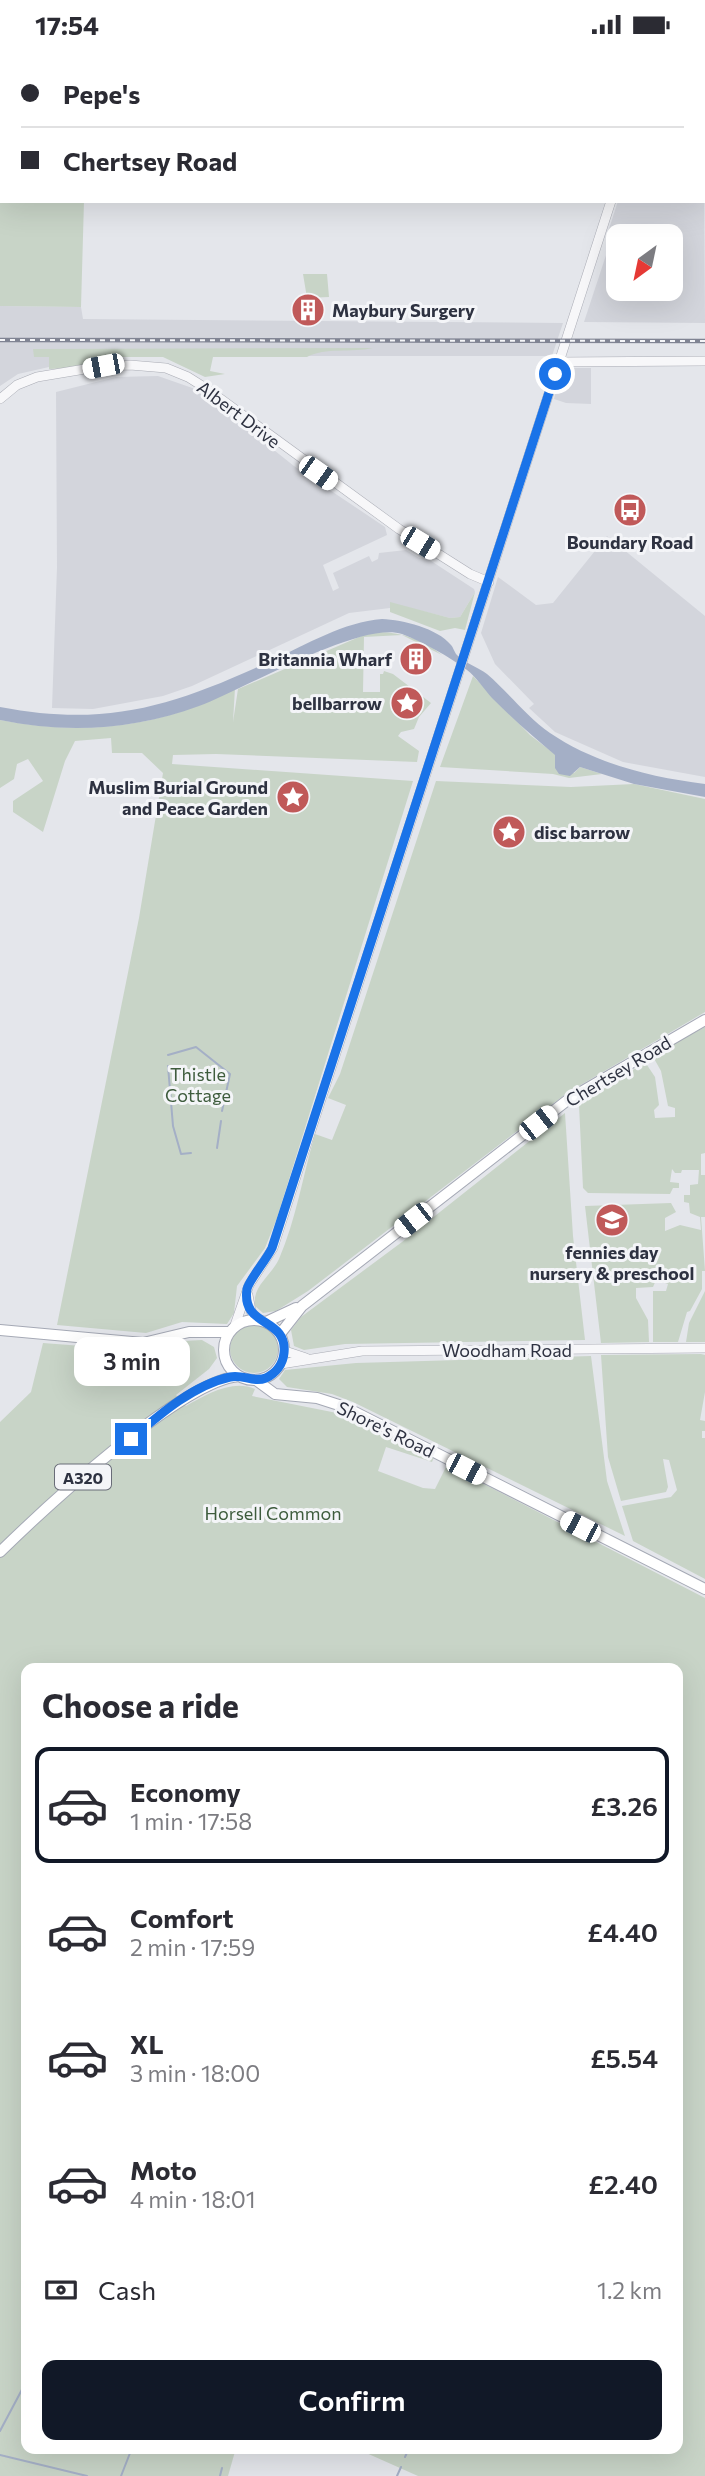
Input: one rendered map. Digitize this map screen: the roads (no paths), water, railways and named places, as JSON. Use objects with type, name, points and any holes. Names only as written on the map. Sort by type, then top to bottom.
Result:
[{"type":"main road","name":"Chertsey Road","points":[[280,1334],[302,1306],[569,1099],[705,1020]]},
{"type":"main road","name":"Chertsey Road","points":[[262,1321],[302,1306]]},
{"type":"main road","points":[[0,1330],[143,1343],[180,1333],[232,1330],[249,1320],[262,1321],[280,1334],[285,1350],[277,1369],[275,1385],[288,1395]]},
{"type":"main road","points":[[232,1330],[224,1348],[226,1361],[239,1376],[256,1380],[277,1369]]},
{"type":"main road","points":[[197,1332],[206,1334],[224,1348]]},
{"type":"main road","name":"A320","points":[[0,1552],[71,1487],[194,1392],[226,1361]]},
{"type":"main road","name":"A320","points":[[194,1392],[214,1382],[239,1376]]},
{"type":"main road","name":"Shore's Road","points":[[256,1380],[275,1394],[317,1398],[345,1407],[705,1589]]},
{"type":"street","points":[[232,1330],[247,1289],[272,1248],[610,203]]},
{"type":"street","points":[[558,362],[705,361]]},
{"type":"street","name":"Albert Drive","points":[[0,398],[27,380],[103,366],[149,365],[175,371],[207,389],[399,529],[470,574],[489,582]]},
{"type":"street","points":[[247,1289],[249,1305],[262,1321]]},
{"type":"street","name":"Woodham Road","points":[[277,1369],[309,1359],[362,1351],[705,1348]]},
{"type":"street","name":"Woodham Road","points":[[285,1350],[309,1359]]},
{"type":"water","points":[[382,619],[409,623],[445,639],[459,657],[487,674],[541,726],[568,744],[624,767],[705,784],[705,797],[634,784],[580,767],[570,776],[559,774],[555,768],[555,755],[492,698],[470,673],[436,650],[402,634],[383,632],[331,646],[219,698],[150,720],[125,725],[75,728],[0,720],[0,707],[75,715],[141,708],[172,700],[238,676],[340,629]]},
{"type":"waterway","points":[[168,1055],[196,1047],[230,1074],[222,1111]]},
{"type":"waterway","points":[[168,1066],[173,1126],[181,1154],[191,1153]]},
{"type":"waterway","points":[[217,1148],[221,1121]]},
{"type":"waterway","points":[[0,2431],[21,2391]]},
{"type":"waterway","points":[[121,2476],[130,2454]]},
{"type":"waterway","points":[[0,2455],[87,2476]]},
{"type":"waterway","points":[[397,2476],[401,2467]]},
{"type":"waterway","points":[[220,2476],[222,2468]]},
{"type":"railway","points":[[0,340],[705,341]]},
{"type":"place","name":"Maybury Surgery","points":[[308,310]]},
{"type":"place","name":"Boundary Road","points":[[630,510]]},
{"type":"place","name":"Britannia Wharf","points":[[416,659]]},
{"type":"place","name":"bellbarrow","points":[[407,703]]},
{"type":"place","name":"Muslim Burial Ground and Peace Garden","points":[[293,797]]},
{"type":"place","name":"disc barrow","points":[[509,832]]},
{"type":"place","name":"fennies day nursery & preschool","points":[[612,1220]]},
{"type":"park label","name":"Thistle Cottage","points":[[198,1084]]},
{"type":"park label","name":"Horsell Common","points":[[273,1513]]}]
